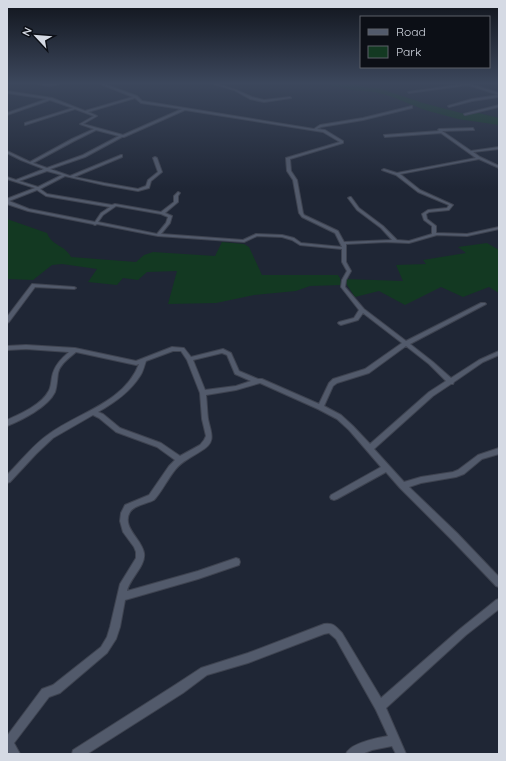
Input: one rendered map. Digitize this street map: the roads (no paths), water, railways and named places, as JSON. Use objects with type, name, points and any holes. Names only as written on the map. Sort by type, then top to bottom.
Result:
[{"type":"street","points":[[26,124],[43,119]]},
{"type":"street","points":[[91,119],[81,124],[121,136]]},
{"type":"street","points":[[15,181],[84,156],[121,136],[133,133],[165,119]]},
{"type":"street","points":[[247,119],[324,131],[342,142],[288,158],[289,171],[294,180],[301,213],[336,231],[343,246],[344,262],[350,271],[344,280],[343,287],[362,310],[431,363],[451,382]]},
{"type":"street","points":[[315,129],[320,126],[368,119]]},
{"type":"street","points":[[31,163],[96,129]]},
{"type":"street","points":[[385,136],[440,132],[439,130],[473,129]]},
{"type":"street","points":[[440,132],[479,158],[499,168]]},
{"type":"street","points":[[470,152],[499,148]]},
{"type":"street","points":[[7,152],[64,176],[132,190],[142,190],[148,187],[149,181],[160,172],[155,158]]},
{"type":"street","points":[[70,177],[122,156]]},
{"type":"street","points":[[397,174],[479,158]]},
{"type":"street","points":[[384,170],[397,174],[419,191],[451,205],[448,209],[428,211],[424,214],[425,219],[434,226],[434,234]]},
{"type":"street","points":[[64,176],[7,201],[8,203],[28,210],[158,235],[244,241],[256,234],[282,236],[293,239],[300,244],[343,246],[395,241],[415,242],[434,234],[463,235],[499,228]]},
{"type":"street","points":[[7,178],[39,188],[46,195],[110,206],[120,205],[162,213],[170,216],[168,223],[158,235]]},
{"type":"street","points":[[162,213],[176,202],[176,196],[178,193]]},
{"type":"street","points":[[350,198],[358,209],[382,227],[395,241]]},
{"type":"street","points":[[95,224],[110,206]]},
{"type":"street","points":[[7,321],[34,285],[74,288]]},
{"type":"street","points":[[320,407],[331,385],[335,381],[367,371],[405,344],[483,304]]},
{"type":"street","points":[[341,323],[356,319],[362,310]]},
{"type":"street","points":[[7,348],[26,347],[75,350],[136,362],[142,361],[162,352],[179,348],[184,351],[189,360],[203,393],[205,419],[209,436],[207,442],[202,447],[180,460],[172,468],[152,497],[128,508],[125,513],[124,521],[127,532],[137,544],[140,552],[137,564],[124,584],[111,639],[104,650],[56,689],[46,693],[8,743],[15,754]]},
{"type":"street","points":[[7,423],[20,418],[46,398],[51,392],[56,371],[65,358],[75,350]]},
{"type":"street","points":[[189,360],[223,351],[229,354],[237,372],[256,381],[264,382],[339,417],[351,428],[403,486],[499,583]]},
{"type":"street","points":[[369,449],[431,394],[481,361],[499,353]]},
{"type":"street","points":[[7,480],[50,437],[123,393],[139,373],[142,361]]},
{"type":"street","points":[[203,393],[236,388],[256,381]]},
{"type":"street","points":[[92,412],[101,416],[118,430],[159,445],[180,460]]},
{"type":"street","points":[[403,486],[421,480],[453,475],[461,472],[480,458],[499,451]]},
{"type":"street","points":[[334,497],[386,468]]},
{"type":"street","points":[[121,597],[198,575],[236,562]]},
{"type":"street","points":[[380,706],[463,632],[499,603]]},
{"type":"street","points":[[77,754],[179,689],[204,671],[248,658],[331,628],[339,636],[380,706],[401,754]]},
{"type":"street","points":[[351,754],[367,745],[394,740]]}]
